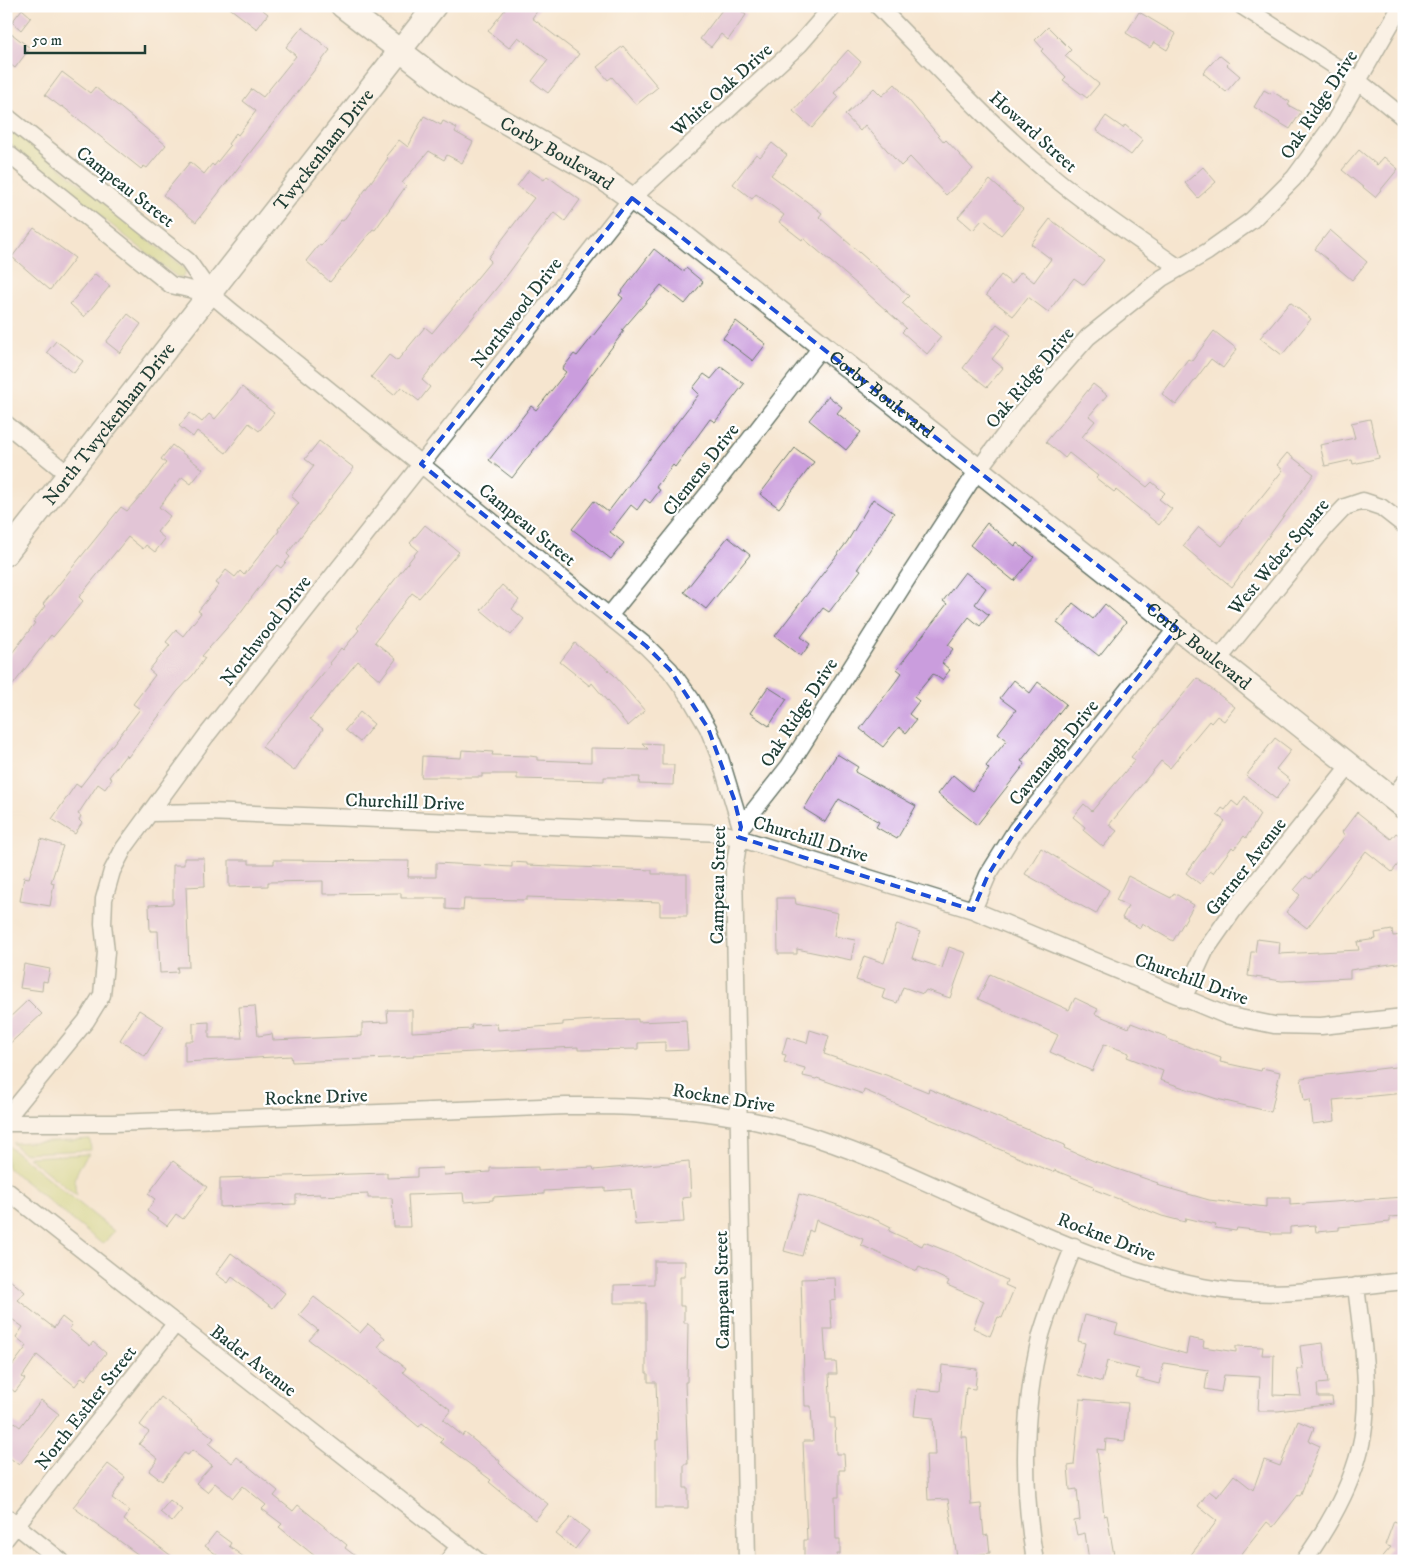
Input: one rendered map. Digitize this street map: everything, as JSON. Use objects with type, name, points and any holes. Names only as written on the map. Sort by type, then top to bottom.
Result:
[{"type":"street","name":"Corby Boulevard","points":[[342,6],[458,96],[598,174],[632,198],[822,346],[1350,765],[1400,796]]},
{"type":"street","name":"Twyckenham Drive","points":[[212,294],[435,6]]},
{"type":"street","name":"White Oak Drive","points":[[632,198],[800,44],[833,6]]},
{"type":"street","name":"Howard Street","points":[[878,6],[973,104],[1018,147],[1064,185],[1179,268]]},
{"type":"street","points":[[1242,6],[1358,81],[1404,118]]},
{"type":"street","name":"Oak Ridge Drive","points":[[740,832],[789,766],[978,470],[1018,417],[1088,337],[1147,290],[1252,220],[1274,199],[1319,145],[1401,6]]},
{"type":"street","name":"Campeau Street","points":[[6,116],[188,261],[212,294],[652,652],[670,670],[691,699],[708,728],[720,758],[740,832],[734,869],[747,1561]]},
{"type":"street","name":"Campeau Street","points":[[6,152],[171,285],[212,294]]},
{"type":"street","name":"Northwood Drive","points":[[6,1119],[86,1021],[102,994],[106,952],[103,924],[104,899],[112,872],[124,848],[206,736],[632,198]]},
{"type":"street","name":"North Twyckenham Drive","points":[[6,554],[212,294]]},
{"type":"street","name":"Clemens Drive","points":[[609,616],[710,492],[822,346]]},
{"type":"street","points":[[6,424],[69,475]]},
{"type":"street","name":"West Weber Square","points":[[1218,660],[1325,528],[1345,507],[1363,501],[1381,507],[1404,525]]},
{"type":"street","name":"Cavanaugh Drive","points":[[973,910],[992,868],[1016,830],[1177,628]]},
{"type":"street","name":"Gartner Avenue","points":[[1183,999],[1205,951],[1233,911],[1350,765]]},
{"type":"street","name":"Churchill Drive","points":[[150,813],[207,812],[722,833],[740,832],[973,910],[1225,1015],[1274,1025],[1321,1026],[1404,1016]]},
{"type":"street","name":"Rockne Drive","points":[[6,1123],[113,1123],[574,1106],[669,1108],[738,1116],[816,1138],[876,1160],[1118,1264],[1161,1278],[1206,1287],[1281,1292],[1404,1281]]},
{"type":"street","name":"Bader Avenue","points":[[6,1190],[478,1561]]},
{"type":"street","points":[[1035,1561],[1030,1532],[1024,1458],[1027,1415],[1032,1376],[1042,1335],[1074,1246]]},
{"type":"street","points":[[1304,1561],[1331,1519],[1349,1484],[1360,1448],[1365,1408],[1365,1365],[1356,1286]]},
{"type":"street","name":"North Esther Street","points":[[6,1538],[12,1521],[176,1323]]},
{"type":"street","points":[[12,1521],[62,1561]]},
{"type":"street","points":[[448,1561],[460,1546]]},
{"type":"highlighted area","points":[[632,198],[1177,628],[1016,830],[988,875],[973,910],[738,837],[741,827],[734,799],[708,728],[670,670],[646,646],[421,464]]},
{"type":"green space","points":[[6,123],[186,270],[183,277],[177,277],[6,141]]},
{"type":"green space","points":[[90,1139],[91,1150],[23,1153],[12,1143]]},
{"type":"green space","points":[[8,1146],[114,1231],[105,1242],[101,1243],[7,1167],[6,1148]]},
{"type":"green space","points":[[89,1154],[77,1173],[75,1189],[77,1196],[28,1157]]},
{"type":"building","points":[[227,6],[258,6],[268,14],[257,29]]},
{"type":"building","points":[[508,6],[541,6],[532,18],[579,54],[548,93],[532,81],[548,60],[518,37],[509,48],[488,31]]},
{"type":"building","points":[[725,6],[735,6],[746,15],[728,40],[721,34],[711,47],[700,39]]},
{"type":"building","points":[[22,9],[31,17],[21,30],[12,22]]},
{"type":"building","points":[[1139,12],[1176,34],[1167,50],[1154,42],[1150,48],[1126,33]]},
{"type":"building","points":[[302,27],[330,50],[196,222],[163,195],[190,162],[204,174],[212,164],[214,166],[230,146],[228,144],[236,133],[238,135],[256,111],[243,101],[252,89],[263,97],[296,56],[286,47]]},
{"type":"building","points":[[1048,27],[1071,50],[1065,56],[1099,84],[1087,98],[1063,80],[1066,77],[1041,51],[1043,49],[1035,40]]},
{"type":"building","points":[[12,34],[30,48],[15,68],[6,61],[6,42]]},
{"type":"building","points":[[623,46],[658,87],[636,105],[612,77],[608,80],[597,67]]},
{"type":"building","points":[[848,50],[861,62],[834,93],[839,97],[812,128],[793,111]]},
{"type":"building","points":[[1219,55],[1240,76],[1226,92],[1203,73]]},
{"type":"building","points":[[62,72],[90,93],[95,87],[166,145],[147,168],[144,166],[141,169],[62,106],[45,95]]},
{"type":"building","points":[[895,84],[944,142],[946,140],[973,169],[946,195],[910,157],[901,166],[865,125],[860,131],[845,115],[874,88],[882,96]]},
{"type":"building","points":[[1264,90],[1271,94],[1273,92],[1290,102],[1288,105],[1301,112],[1290,129],[1254,107]]},
{"type":"building","points":[[424,116],[441,125],[443,121],[457,128],[455,132],[473,142],[462,163],[447,155],[444,160],[429,151],[402,183],[406,186],[375,230],[373,229],[330,282],[306,261],[319,245],[321,246],[341,220],[343,221],[388,158],[386,156],[399,140],[408,147]]},
{"type":"building","points":[[1106,116],[1123,128],[1125,125],[1143,140],[1131,155],[1096,130]]},
{"type":"building","points":[[772,143],[787,155],[771,175],[822,213],[819,217],[909,296],[902,303],[941,337],[927,354],[902,332],[906,328],[858,285],[803,238],[802,240],[779,222],[784,215],[756,194],[752,199],[733,184],[756,154],[760,157]]},
{"type":"building","points":[[1359,150],[1377,165],[1384,157],[1398,169],[1375,197],[1342,170]]},
{"type":"building","points":[[1203,167],[1216,182],[1198,198],[1185,183]]},
{"type":"building","points":[[529,170],[544,180],[547,176],[580,200],[565,221],[554,212],[508,274],[422,380],[430,387],[419,401],[401,387],[394,395],[371,377],[389,355],[397,361],[425,327],[432,333],[491,261],[488,258],[534,198],[517,186]]},
{"type":"building","points":[[990,180],[1023,209],[1001,235],[983,219],[973,230],[958,217]]},
{"type":"building","points":[[1050,219],[1104,260],[1084,285],[1074,278],[1048,312],[1028,297],[1013,316],[986,295],[1001,275],[1012,284],[1021,272],[1034,282],[1051,259],[1031,244]]},
{"type":"building","points":[[34,228],[75,258],[50,290],[12,257]]},
{"type":"building","points":[[1330,230],[1367,262],[1352,280],[1315,249]]},
{"type":"building","points":[[654,249],[683,272],[686,268],[703,282],[685,304],[661,285],[622,330],[624,331],[512,478],[489,460],[531,406],[536,410],[566,372],[562,369],[574,354],[577,356],[623,298],[619,295]]},
{"type":"building","points":[[95,274],[110,286],[84,317],[70,304]]},
{"type":"building","points":[[1290,302],[1311,319],[1282,355],[1260,338]]},
{"type":"building","points":[[128,314],[141,324],[120,353],[106,342]]},
{"type":"building","points":[[736,321],[766,344],[753,361],[723,338]]},
{"type":"building","points":[[997,324],[1011,335],[992,359],[1003,368],[987,387],[963,368]]},
{"type":"building","points":[[1214,331],[1237,349],[1223,368],[1211,359],[1176,405],[1162,394],[1188,359],[1192,361]]},
{"type":"building","points":[[56,341],[83,361],[74,373],[47,352]]},
{"type":"building","points":[[721,367],[744,384],[715,422],[710,419],[675,467],[673,465],[656,487],[660,490],[650,503],[645,499],[637,510],[631,505],[610,532],[624,543],[611,559],[572,529],[594,501],[608,512],[699,394],[693,388],[704,374],[711,379]]},
{"type":"building","points":[[1093,384],[1107,395],[1089,416],[1095,421],[1082,437],[1147,487],[1152,482],[1165,493],[1159,499],[1172,509],[1159,525],[1116,490],[1114,492],[1096,478],[1098,476],[1069,453],[1065,458],[1046,442]]},
{"type":"building","points":[[242,387],[274,413],[259,431],[249,423],[226,453],[197,431],[193,437],[179,426],[190,413],[202,422],[209,414],[215,419]]},
{"type":"building","points":[[828,396],[842,407],[837,413],[861,432],[846,450],[809,420]]},
{"type":"building","points":[[1370,419],[1379,458],[1353,464],[1352,460],[1325,466],[1320,445],[1355,438],[1351,423]]},
{"type":"building","points":[[319,441],[354,468],[287,554],[290,557],[281,568],[277,565],[240,613],[202,656],[205,658],[193,675],[177,692],[128,757],[126,755],[109,777],[112,779],[105,789],[98,784],[78,814],[81,816],[79,820],[82,823],[75,834],[52,819],[76,784],[80,787],[140,709],[133,704],[155,675],[149,670],[170,645],[166,642],[176,630],[183,636],[201,613],[198,611],[219,585],[216,583],[226,570],[235,577],[240,571],[244,575],[299,503],[291,496],[314,466],[305,459]]},
{"type":"building","points":[[172,445],[203,469],[191,484],[182,477],[159,507],[170,516],[157,532],[165,539],[155,552],[146,545],[143,549],[128,537],[79,597],[83,601],[53,637],[51,635],[6,694],[6,661],[35,623],[33,622],[45,606],[43,604],[121,507],[127,511],[142,494],[166,463],[161,459]]},
{"type":"building","points":[[795,448],[814,462],[779,508],[760,494]]},
{"type":"building","points":[[1287,453],[1314,474],[1232,587],[1183,546],[1199,527],[1222,546],[1283,470],[1277,465]]},
{"type":"building","points":[[873,499],[894,513],[858,568],[861,570],[829,612],[823,608],[801,637],[810,644],[801,656],[775,636],[847,542]]},
{"type":"building","points":[[987,523],[1015,546],[1017,543],[1034,557],[1014,581],[970,545]]},
{"type":"building","points":[[425,525],[459,552],[419,598],[412,593],[375,642],[396,659],[380,680],[358,661],[310,719],[323,729],[294,771],[262,747],[331,664],[329,663],[341,648],[343,650],[359,630],[357,628],[418,550],[410,543]]},
{"type":"building","points":[[728,537],[750,555],[706,609],[684,592]]},
{"type":"building","points":[[965,572],[986,588],[975,604],[989,615],[980,626],[969,617],[948,645],[953,649],[942,663],[950,670],[942,680],[933,674],[914,697],[919,701],[909,714],[916,720],[906,733],[899,727],[883,747],[860,729],[902,673],[897,669],[947,604],[943,601]]},
{"type":"building","points":[[502,585],[519,600],[512,609],[524,619],[511,635],[481,610]]},
{"type":"building","points":[[1073,603],[1093,619],[1105,604],[1126,622],[1099,656],[1057,623]]},
{"type":"building","points":[[575,643],[614,675],[645,711],[628,726],[592,683],[590,686],[560,662]]},
{"type":"building","points":[[1197,678],[1235,707],[1224,721],[1217,716],[1211,723],[1209,721],[1170,768],[1161,761],[1109,825],[1117,831],[1103,847],[1083,830],[1085,827],[1073,817],[1084,804],[1092,811],[1135,760],[1131,757]]},
{"type":"building","points":[[1014,680],[1030,693],[1038,682],[1066,704],[1021,761],[1025,764],[977,825],[938,794],[953,775],[972,791],[989,769],[986,766],[1007,740],[998,733],[1016,710],[1000,698]]},
{"type":"building","points":[[768,687],[787,699],[769,726],[750,713]]},
{"type":"building","points":[[360,712],[374,724],[360,742],[345,730]]},
{"type":"building","points":[[1275,738],[1291,750],[1276,769],[1290,780],[1276,799],[1246,776]]},
{"type":"building","points":[[642,743],[662,744],[662,765],[674,765],[673,785],[639,784],[640,777],[604,777],[604,781],[517,779],[517,774],[482,774],[482,777],[421,777],[422,756],[461,758],[462,750],[493,752],[492,755],[530,756],[537,757],[537,760],[591,762],[591,748],[648,749]]},
{"type":"building","points":[[837,754],[858,767],[855,772],[916,806],[897,839],[876,827],[879,822],[839,799],[825,822],[804,809]]},
{"type":"building","points":[[1245,796],[1260,815],[1246,838],[1244,836],[1234,849],[1232,847],[1213,873],[1210,871],[1200,884],[1186,873],[1225,821],[1217,815],[1222,808],[1225,810],[1232,801],[1238,806]]},
{"type":"building","points":[[1357,812],[1391,839],[1396,833],[1404,838],[1404,857],[1392,872],[1366,851],[1307,928],[1286,912],[1300,895],[1294,890],[1306,876],[1310,879],[1345,836],[1342,832]]},
{"type":"building","points":[[41,839],[63,846],[51,882],[54,883],[50,906],[20,901],[24,877],[29,878]]},
{"type":"building","points":[[1041,848],[1109,890],[1096,914],[1025,874]]},
{"type":"building","points":[[184,858],[204,858],[205,886],[186,887],[189,967],[177,967],[178,972],[160,973],[158,931],[150,931],[149,905],[173,904],[173,865],[184,865]]},
{"type":"building","points":[[229,860],[249,860],[249,864],[274,864],[274,860],[409,861],[408,877],[436,877],[436,863],[512,867],[512,862],[527,863],[527,865],[652,870],[652,874],[687,874],[687,916],[660,916],[660,902],[527,897],[527,900],[464,899],[463,910],[446,909],[446,898],[401,898],[401,893],[323,894],[323,881],[268,882],[268,886],[229,887]]},
{"type":"building","points":[[1128,876],[1171,898],[1174,893],[1194,905],[1173,941],[1142,923],[1140,928],[1122,918],[1128,906],[1116,900]]},
{"type":"building","points":[[777,898],[795,898],[796,904],[838,913],[834,936],[855,940],[851,960],[797,949],[797,954],[778,954]]},
{"type":"building","points":[[897,924],[920,932],[912,958],[942,968],[949,947],[966,953],[950,998],[926,990],[923,994],[903,987],[897,1003],[882,998],[885,989],[856,980],[864,956],[884,963]]},
{"type":"building","points":[[1392,930],[1393,936],[1404,935],[1404,962],[1350,970],[1350,978],[1282,981],[1248,976],[1251,952],[1255,952],[1257,939],[1280,942],[1279,954],[1359,950],[1357,942],[1376,939],[1375,933]]},
{"type":"building","points":[[24,964],[50,969],[47,982],[43,981],[42,991],[20,988]]},
{"type":"building","points":[[990,974],[1069,1010],[1075,998],[1098,1009],[1095,1014],[1129,1028],[1131,1023],[1167,1037],[1167,1039],[1221,1058],[1220,1062],[1261,1071],[1262,1068],[1280,1072],[1271,1112],[1217,1099],[1160,1080],[1163,1071],[1127,1057],[1129,1053],[1104,1044],[1092,1071],[1050,1052],[1058,1035],[978,999]]},
{"type":"building","points":[[28,1000],[42,1014],[6,1047],[6,1021]]},
{"type":"building","points":[[255,1006],[258,1036],[272,1034],[273,1040],[362,1036],[362,1023],[388,1022],[387,1010],[412,1010],[412,1032],[472,1029],[471,1025],[497,1024],[498,1030],[563,1025],[563,1022],[595,1020],[638,1019],[638,1022],[686,1020],[688,1050],[665,1051],[665,1042],[638,1043],[638,1049],[578,1050],[578,1047],[292,1062],[291,1056],[185,1062],[185,1041],[193,1041],[193,1023],[209,1022],[209,1038],[242,1038],[239,1007]]},
{"type":"building","points":[[139,1010],[164,1026],[145,1056],[120,1040]]},
{"type":"building","points":[[810,1030],[829,1036],[824,1054],[886,1075],[928,1092],[929,1089],[1065,1145],[1064,1148],[1094,1161],[1158,1183],[1157,1185],[1209,1200],[1266,1207],[1266,1198],[1290,1198],[1290,1205],[1404,1197],[1404,1216],[1390,1217],[1390,1222],[1339,1227],[1339,1230],[1316,1232],[1315,1225],[1290,1227],[1290,1234],[1271,1234],[1271,1232],[1237,1228],[1236,1231],[1215,1228],[1216,1225],[1186,1218],[1185,1222],[1162,1216],[1093,1189],[1094,1186],[1054,1170],[1053,1172],[1040,1167],[864,1090],[863,1094],[817,1078],[803,1076],[805,1068],[784,1062],[786,1055],[782,1054],[787,1037],[807,1043]]},
{"type":"building","points":[[1404,1066],[1404,1093],[1333,1100],[1335,1121],[1313,1124],[1310,1100],[1304,1101],[1301,1078]]},
{"type":"building","points":[[173,1161],[207,1187],[183,1219],[176,1214],[167,1226],[147,1211],[155,1199],[148,1194]]},
{"type":"building","points":[[689,1161],[691,1197],[682,1198],[684,1222],[635,1225],[631,1189],[605,1191],[605,1188],[544,1191],[544,1194],[493,1197],[493,1200],[464,1202],[463,1193],[408,1195],[410,1227],[394,1227],[392,1198],[368,1198],[368,1194],[296,1195],[296,1204],[220,1207],[220,1178],[387,1173],[387,1178],[417,1177],[417,1169],[443,1168],[444,1175],[490,1172],[490,1168],[538,1167],[538,1170],[593,1167],[594,1170]]},
{"type":"building","points":[[799,1194],[832,1203],[879,1221],[891,1227],[889,1231],[922,1246],[924,1242],[954,1254],[1007,1280],[1005,1285],[1014,1289],[1002,1318],[998,1317],[990,1336],[973,1328],[984,1301],[947,1285],[949,1281],[919,1267],[917,1271],[861,1245],[863,1239],[816,1220],[813,1232],[809,1230],[802,1256],[784,1251]]},
{"type":"building","points":[[231,1253],[285,1293],[273,1308],[232,1277],[228,1283],[216,1274]]},
{"type":"building","points":[[654,1261],[685,1261],[685,1277],[680,1277],[680,1306],[684,1306],[684,1323],[688,1323],[687,1382],[685,1382],[688,1464],[684,1464],[684,1488],[688,1488],[688,1508],[656,1508],[656,1440],[658,1440],[656,1382],[648,1382],[648,1373],[646,1373],[646,1303],[614,1303],[614,1285],[654,1284]]},
{"type":"building","points":[[6,1277],[25,1292],[18,1300],[54,1328],[62,1317],[72,1325],[69,1329],[90,1346],[93,1342],[106,1353],[85,1380],[82,1377],[75,1386],[37,1355],[22,1377],[25,1379],[15,1392],[6,1385],[6,1374],[27,1346],[16,1337],[23,1327],[6,1315]]},
{"type":"building","points":[[835,1278],[836,1300],[830,1301],[832,1329],[824,1329],[826,1362],[836,1362],[837,1374],[829,1374],[831,1418],[835,1418],[836,1454],[844,1454],[845,1470],[839,1470],[839,1497],[835,1497],[836,1539],[840,1539],[840,1554],[837,1554],[838,1561],[807,1561],[804,1560],[804,1540],[807,1540],[803,1441],[813,1441],[811,1406],[805,1406],[801,1279]]},
{"type":"building","points":[[314,1297],[360,1333],[368,1324],[385,1338],[378,1347],[406,1368],[403,1372],[451,1410],[443,1420],[463,1436],[465,1433],[500,1461],[499,1463],[509,1473],[548,1504],[535,1520],[489,1482],[491,1480],[440,1442],[443,1439],[422,1423],[419,1427],[356,1374],[309,1340],[318,1330],[299,1315]]},
{"type":"building","points":[[1085,1315],[1118,1324],[1115,1334],[1186,1354],[1189,1338],[1204,1341],[1203,1347],[1236,1352],[1236,1346],[1263,1347],[1262,1355],[1274,1355],[1273,1395],[1301,1396],[1297,1369],[1303,1369],[1300,1346],[1323,1343],[1328,1383],[1317,1384],[1318,1397],[1332,1397],[1333,1404],[1278,1411],[1258,1411],[1260,1377],[1224,1375],[1221,1392],[1205,1389],[1208,1370],[1164,1363],[1159,1384],[1136,1378],[1139,1369],[1107,1361],[1102,1382],[1077,1375],[1085,1343],[1078,1341]]},
{"type":"building","points":[[942,1365],[977,1369],[975,1389],[966,1388],[961,1437],[967,1437],[971,1505],[981,1504],[984,1536],[988,1535],[990,1553],[957,1557],[948,1499],[928,1500],[926,1455],[935,1455],[933,1418],[914,1416],[917,1389],[940,1391]]},
{"type":"building","points":[[161,1397],[214,1438],[209,1444],[232,1463],[237,1457],[278,1491],[274,1496],[293,1511],[298,1505],[347,1545],[345,1548],[362,1561],[321,1561],[279,1527],[282,1524],[262,1509],[266,1505],[243,1486],[233,1498],[215,1483],[207,1492],[196,1483],[212,1465],[192,1450],[188,1455],[184,1453],[162,1481],[149,1471],[158,1459],[139,1444],[149,1432],[140,1425]]},
{"type":"building","points":[[1080,1399],[1128,1403],[1125,1441],[1106,1439],[1105,1450],[1097,1449],[1104,1516],[1107,1515],[1115,1561],[1089,1561],[1085,1533],[1077,1535],[1074,1521],[1080,1520],[1077,1489],[1070,1490],[1068,1466],[1074,1465]]},
{"type":"building","points":[[41,1400],[59,1414],[19,1465],[6,1455],[6,1416],[20,1427]]},
{"type":"building","points":[[1298,1421],[1314,1428],[1309,1441],[1320,1446],[1300,1496],[1298,1495],[1273,1527],[1267,1522],[1236,1561],[1186,1561],[1217,1521],[1198,1506],[1209,1491],[1217,1497],[1234,1475],[1253,1490],[1264,1460],[1280,1466]]},
{"type":"building","points":[[108,1464],[125,1477],[112,1498],[130,1511],[124,1520],[178,1561],[147,1561],[73,1507]]},
{"type":"building","points":[[170,1500],[182,1510],[172,1522],[160,1512]]},
{"type":"building","points":[[571,1517],[589,1531],[575,1549],[556,1534]]},
{"type":"building","points":[[1394,1521],[1404,1525],[1404,1561],[1379,1561],[1391,1547],[1385,1545]]},
{"type":"building","points":[[216,1532],[231,1543],[229,1546],[249,1561],[225,1561],[205,1546]]}]
